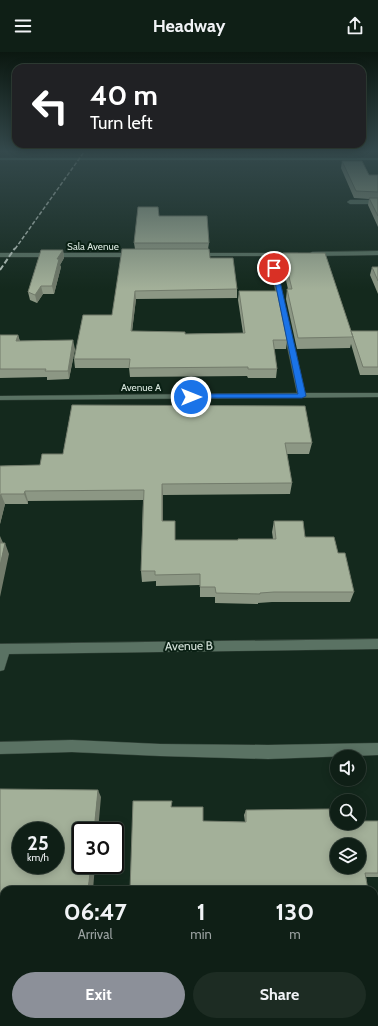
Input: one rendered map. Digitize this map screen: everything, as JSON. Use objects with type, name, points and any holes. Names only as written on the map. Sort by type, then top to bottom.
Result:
[{"type":"street","points":[[350,202],[378,202]]},
{"type":"street","points":[[192,254],[378,253]]},
{"type":"street","points":[[271,254],[302,396]]},
{"type":"street","name":"Sala Avenue","points":[[0,255],[145,255]]},
{"type":"street","name":"Avenue A","points":[[0,398],[378,395]]},
{"type":"street","name":"Avenue B","points":[[2,649],[378,644]]},
{"type":"street","points":[[0,666],[2,649]]},
{"type":"street","points":[[0,748],[72,746],[160,750],[268,752],[378,749]]},
{"type":"building","points":[[369,198],[378,198],[378,216]]},
{"type":"building","points":[[138,207],[158,207],[159,216],[207,216],[209,243],[134,243]]},
{"type":"building","points":[[122,249],[209,249],[210,258],[233,258],[237,289],[135,291],[131,331],[185,332],[185,334],[245,333],[239,291],[277,291],[287,340],[273,340],[277,369],[248,369],[248,367],[129,368],[130,359],[74,359],[83,315],[112,315]]},
{"type":"building","points":[[41,250],[63,250],[57,259],[59,259],[52,286],[41,286],[35,295],[28,292]]},
{"type":"building","points":[[283,253],[325,253],[353,337],[298,338],[287,289],[292,289]]},
{"type":"building","points":[[372,267],[378,267],[378,281]]},
{"type":"building","points":[[351,331],[378,331],[378,367],[363,367]]},
{"type":"building","points":[[0,335],[18,335],[16,341],[73,340],[68,371],[45,371],[46,369],[0,369]]},
{"type":"building","points":[[72,405],[305,406],[312,443],[285,443],[292,483],[162,484],[162,521],[175,521],[175,540],[238,540],[276,539],[274,521],[303,521],[305,537],[334,537],[338,553],[345,553],[354,592],[274,592],[260,594],[216,593],[215,587],[200,587],[200,574],[155,575],[155,571],[141,571],[144,490],[25,491],[24,494],[1,494],[0,497],[0,466],[40,465],[42,454],[63,454]]},
{"type":"building","points":[[0,543],[5,543],[0,566]]},
{"type":"building","points":[[0,789],[98,790],[95,822],[72,822],[72,874],[90,874],[88,886],[0,886]]},
{"type":"building","points":[[133,801],[172,801],[171,807],[203,807],[203,821],[246,822],[246,810],[329,809],[330,830],[366,830],[366,821],[378,821],[378,873],[366,873],[366,838],[330,838],[330,874],[365,874],[367,886],[130,886]]},
{"type":"railway","points":[[15,249],[52,197]]},
{"type":"railway","points":[[0,270],[15,248]]},
{"type":"route","points":[[191,397],[302,396],[274,268]]}]
